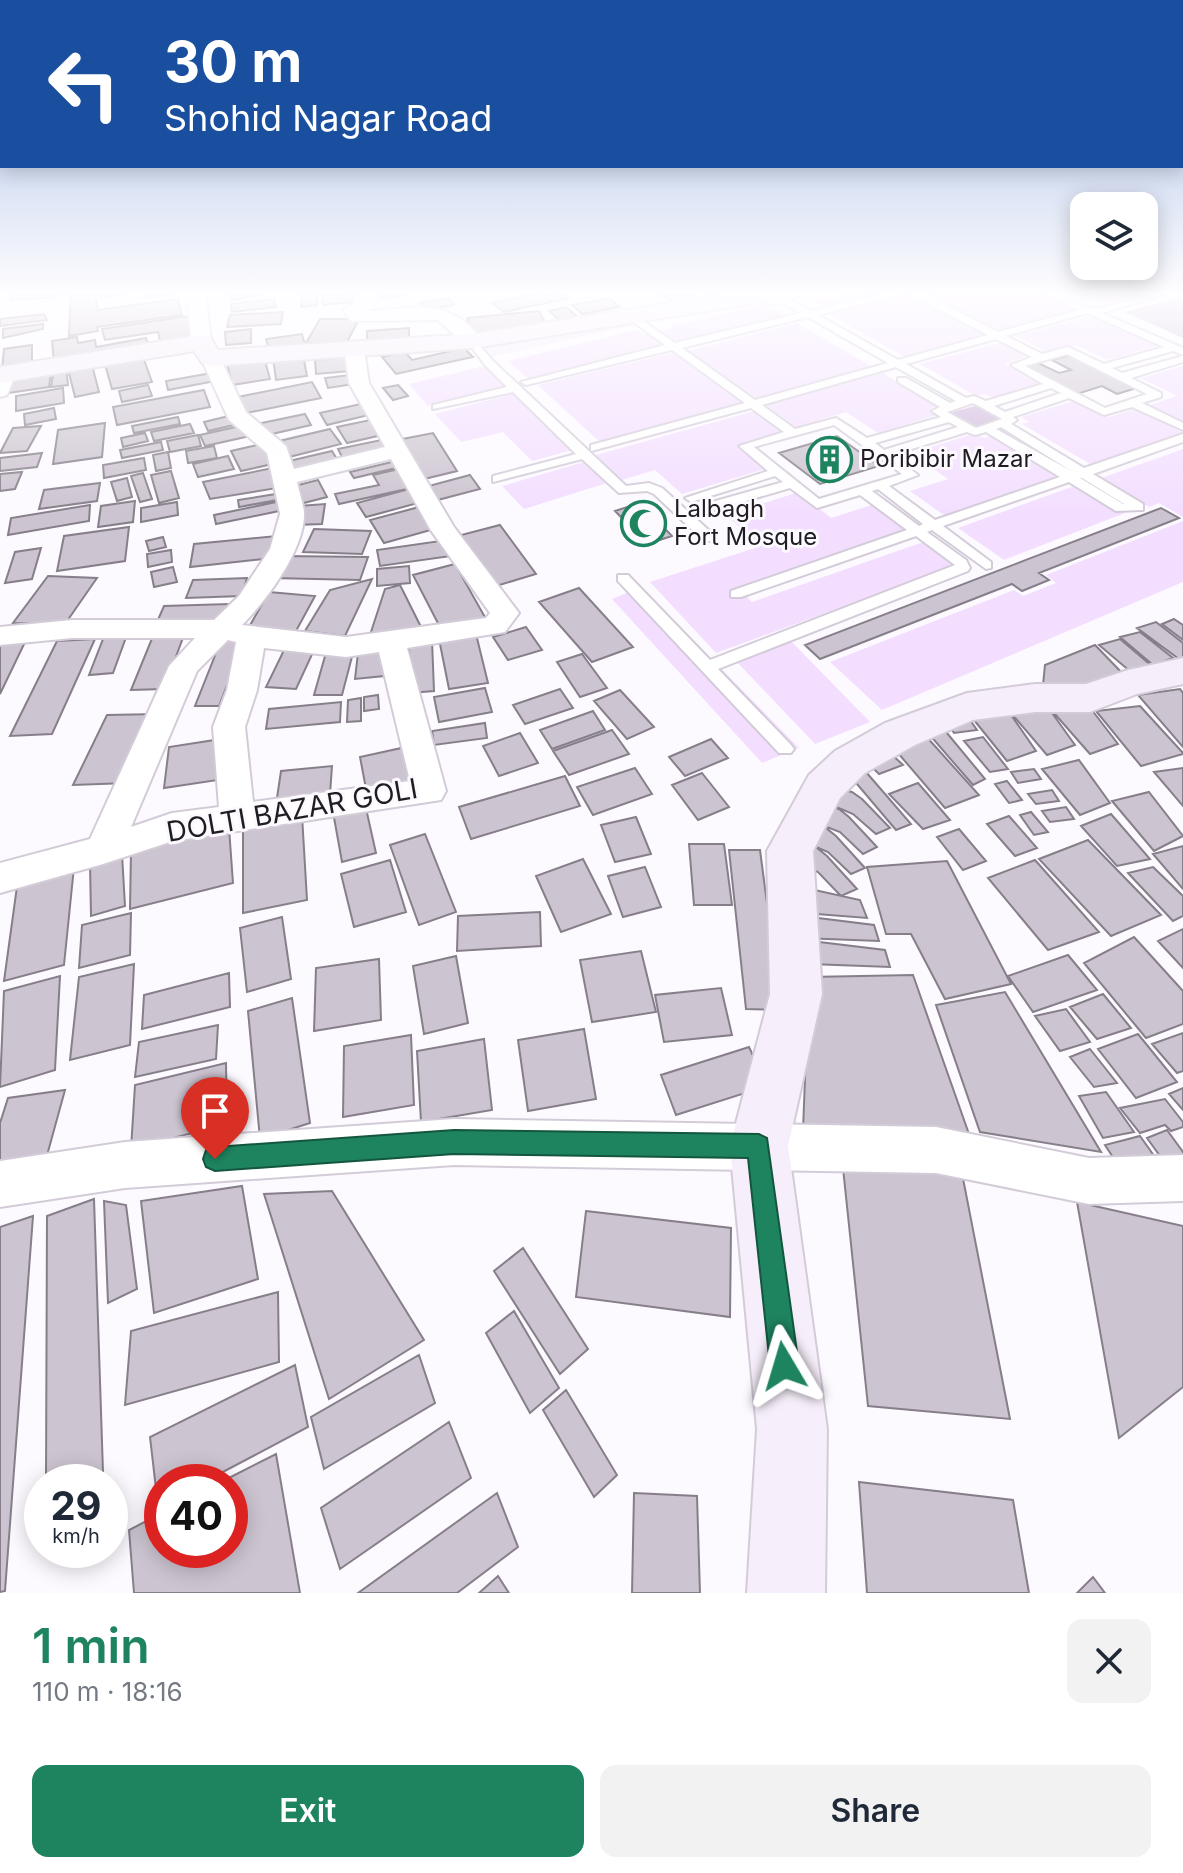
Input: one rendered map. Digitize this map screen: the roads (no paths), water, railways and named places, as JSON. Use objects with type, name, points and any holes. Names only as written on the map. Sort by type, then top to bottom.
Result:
[{"type":"street","points":[[2,380],[108,364]]},
{"type":"street","name":"DOLTI BAZAR GOLI","points":[[103,850],[184,666],[238,633],[249,602],[283,549],[292,514],[278,451],[237,415],[213,364]]},
{"type":"street","points":[[0,636],[72,629],[238,633],[346,647],[495,626],[505,613],[443,529],[359,383],[356,364]]},
{"type":"street","points":[[284,478],[398,451]]},
{"type":"street","points":[[237,817],[229,727],[242,690],[238,633]]},
{"type":"street","name":"DOLTI BAZAR GOLI","points":[[103,850],[172,827],[429,791],[391,643]]},
{"type":"street","points":[[786,1593],[792,1429],[759,1146],[796,994],[790,851],[824,787],[850,762],[900,734],[967,707],[1035,698],[1090,698],[1128,683],[1183,671]]},
{"type":"street","points":[[0,878],[103,850]]},
{"type":"street","points":[[0,1184],[125,1165],[454,1142],[936,1150],[1089,1181],[1183,1178]]},
{"type":"lane","points":[[498,364],[590,451],[623,490],[649,487],[658,491],[709,538]]},
{"type":"lane","points":[[437,407],[602,364]]},
{"type":"lane","points":[[699,364],[794,433]]},
{"type":"lane","points":[[875,364],[975,432],[1070,394]]},
{"type":"lane","points":[[497,479],[893,364]]},
{"type":"lane","points":[[899,364],[965,402]]},
{"type":"lane","points":[[1018,364],[1016,365],[1104,412],[1157,395],[1095,364]]},
{"type":"lane","points":[[1102,368],[1118,364]]},
{"type":"lane","points":[[1121,377],[1165,364]]},
{"type":"lane","points":[[984,405],[1053,384]]},
{"type":"lane","points":[[866,442],[949,412],[974,399],[1138,507],[1121,508],[987,428]]},
{"type":"lane","points":[[1133,403],[1183,427]]},
{"type":"lane","points":[[836,421],[866,442],[912,475],[817,504],[745,446],[836,421]]},
{"type":"lane","points":[[882,454],[968,428]]},
{"type":"lane","points":[[736,594],[1183,438]]},
{"type":"lane","points":[[691,498],[777,472]]},
{"type":"lane","points":[[703,509],[791,484]]},
{"type":"lane","points":[[880,485],[986,565]]},
{"type":"lane","points":[[707,667],[963,568],[961,563],[862,490]]},
{"type":"lane","points":[[623,578],[785,749]]},
{"type":"place","name":"Poribibir Mazar","points":[[829,459]]},
{"type":"place","name":"Lalbagh Fort Mosque","points":[[643,523]]}]
